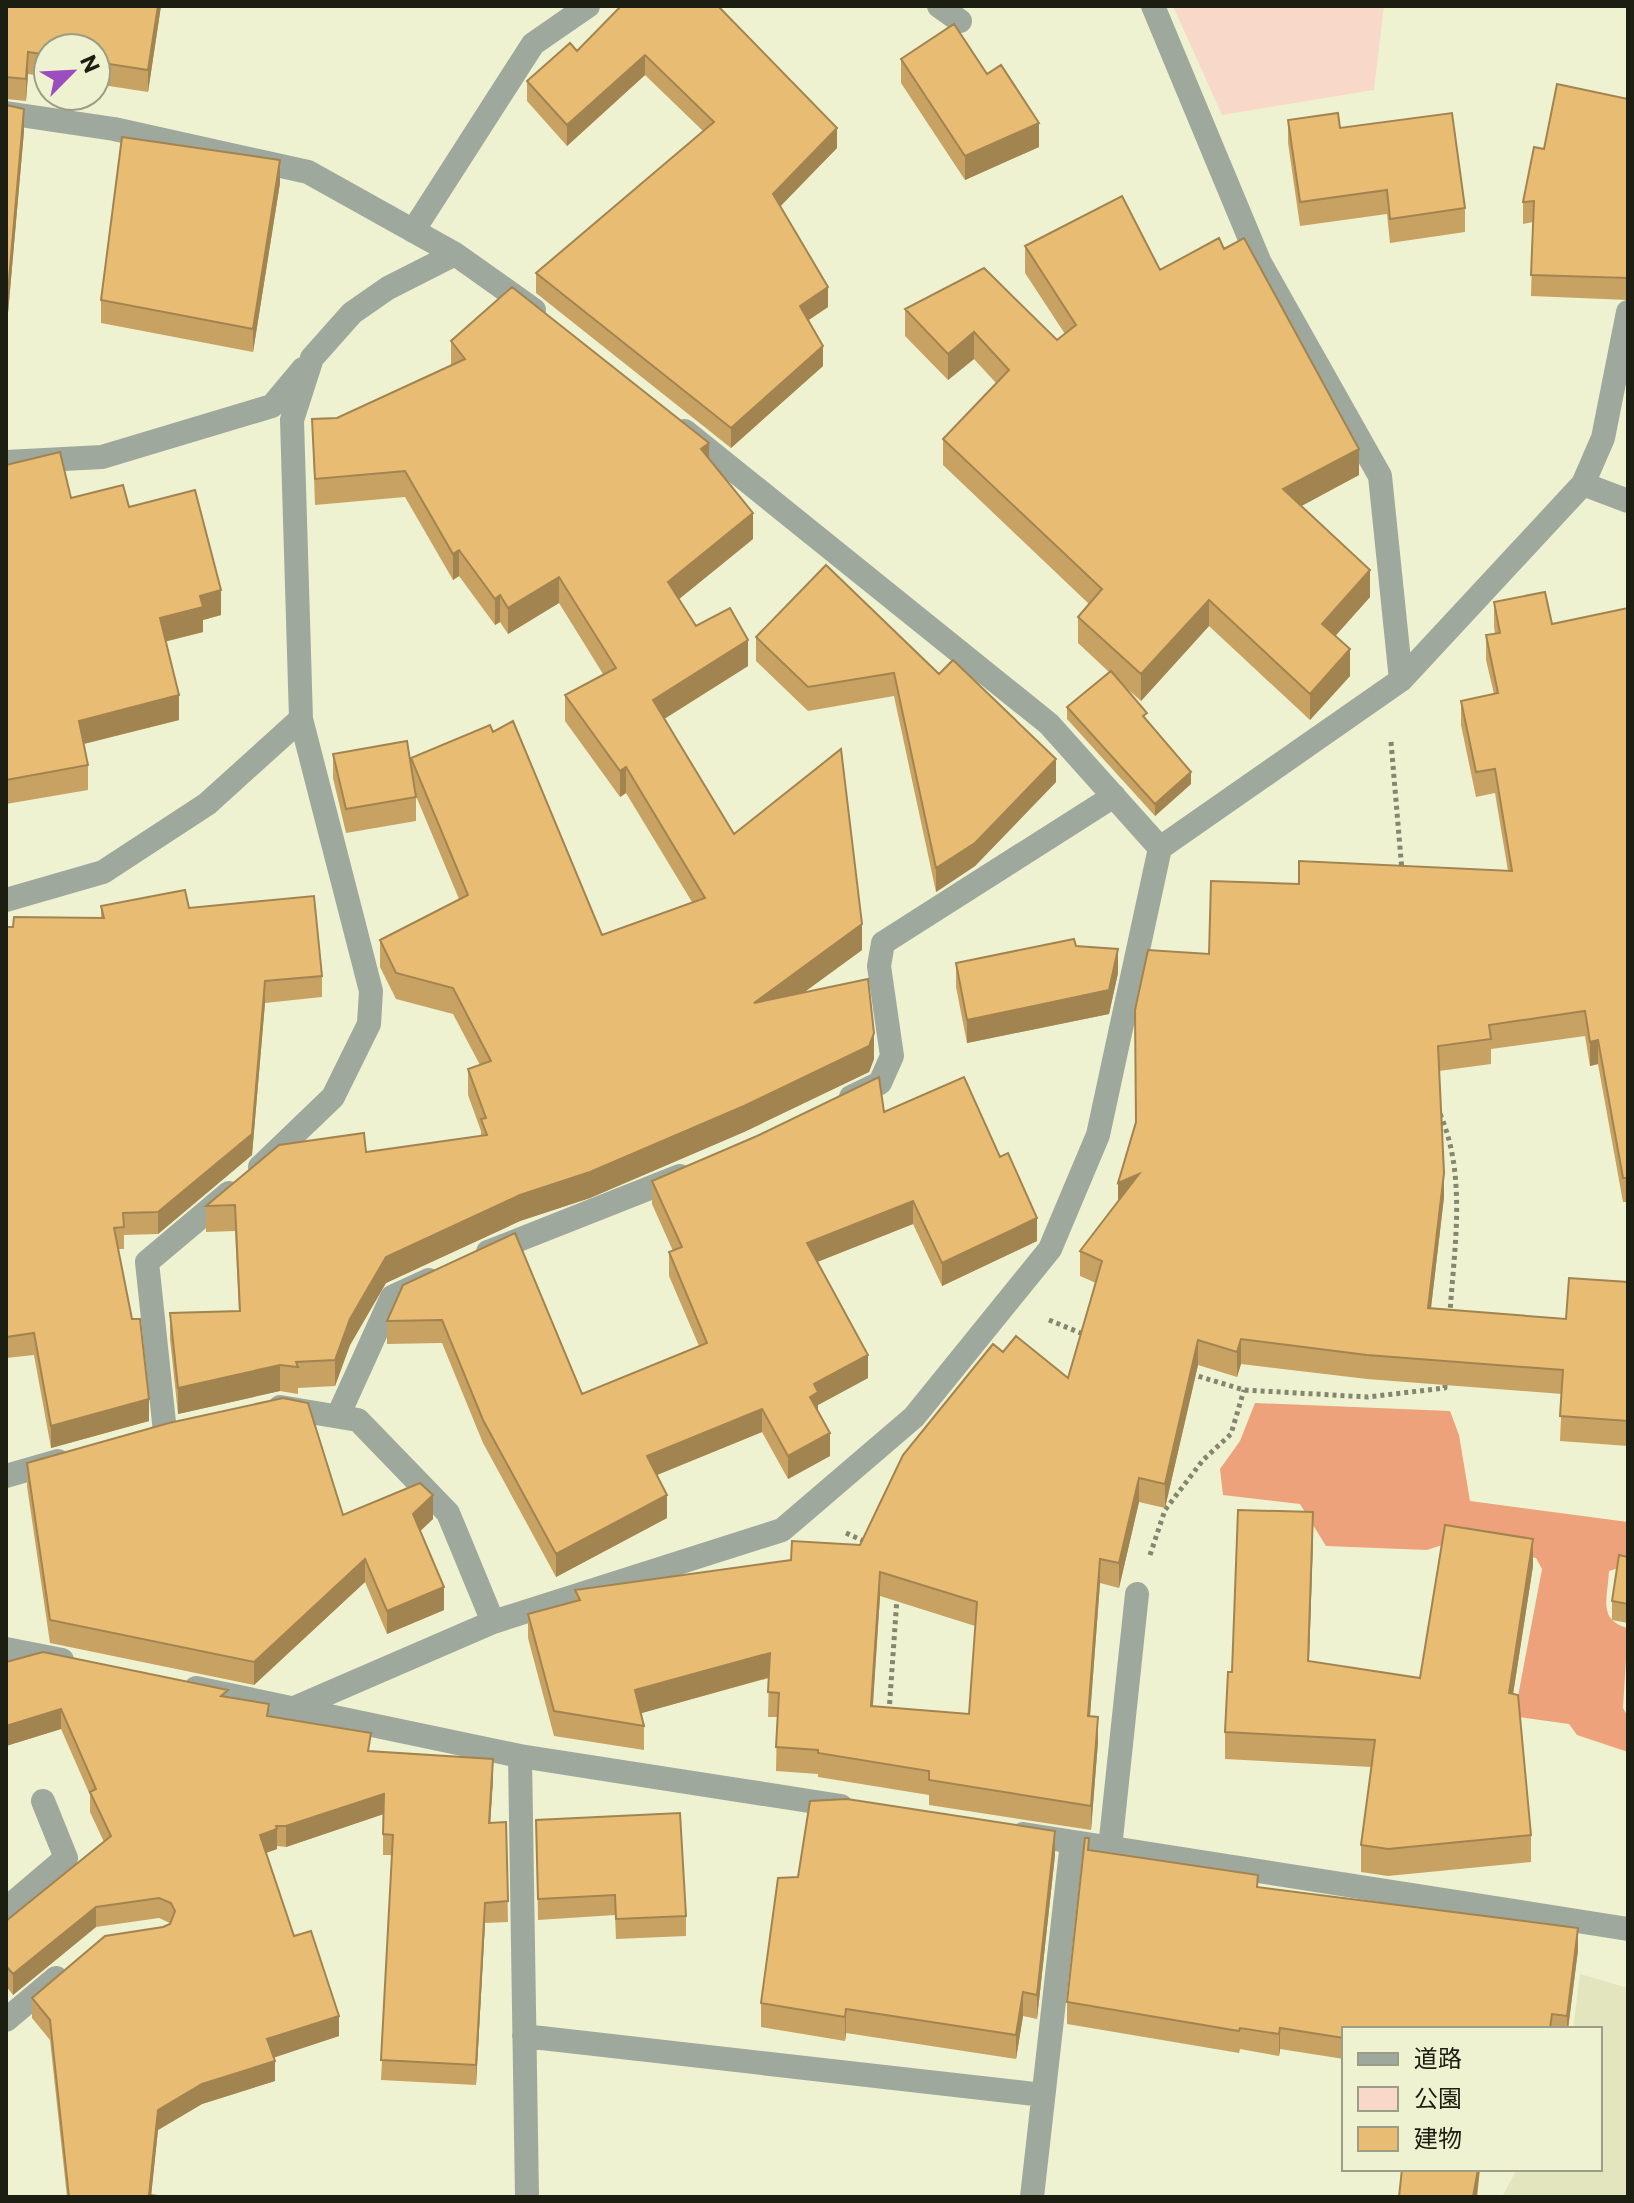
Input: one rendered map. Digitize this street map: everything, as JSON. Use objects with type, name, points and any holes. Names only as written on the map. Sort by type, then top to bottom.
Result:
[{"type":"street","points":[[413,231],[533,44],[588,6]]},
{"type":"street","points":[[939,6],[960,21]]},
{"type":"street","points":[[1153,6],[1260,263],[1380,476],[1394,685]]},
{"type":"street","points":[[6,113],[114,129],[308,172],[455,254],[551,322]]},
{"type":"street","points":[[6,462],[102,457],[272,406],[352,313],[388,288],[455,254]]},
{"type":"street","points":[[292,1709],[493,1622],[782,1530],[914,1417],[1050,1249],[1098,1135],[1160,848],[1394,685],[1583,484],[1603,438],[1628,312]]},
{"type":"street","points":[[165,1432],[147,1262],[267,1162],[333,1097],[369,1024],[371,991],[301,719],[292,420],[312,358]]},
{"type":"street","points":[[663,413],[1049,724],[1160,848]]},
{"type":"street","points":[[1583,484],[1628,501]]},
{"type":"street","points":[[6,900],[103,872],[207,804],[301,719]]},
{"type":"street","points":[[828,1108],[880,1083],[892,1056],[879,966],[883,943],[1114,796]]},
{"type":"street","points":[[472,1260],[526,1235],[593,1213],[707,1164]]},
{"type":"street","points":[[338,1416],[392,1297],[445,1272]]},
{"type":"street","points":[[253,1413],[283,1406],[358,1420],[448,1513],[493,1622]]},
{"type":"street","points":[[136,1440],[194,1425]]},
{"type":"street","points":[[6,1476],[78,1456]]},
{"type":"street","points":[[1110,1848],[1137,1594]]},
{"type":"street","points":[[6,1649],[81,1664]]},
{"type":"street","points":[[172,1683],[520,1756],[866,1810]]},
{"type":"street","points":[[520,1756],[527,2197]]},
{"type":"street","points":[[6,1909],[66,1858],[43,1801]]},
{"type":"street","points":[[999,1831],[1628,1929]]},
{"type":"street","points":[[1032,2197],[1072,1842]]},
{"type":"street","points":[[6,2020],[76,1961]]},
{"type":"street","points":[[524,2036],[1043,2095]]},
{"type":"path","points":[[1394,685],[1403,877]]},
{"type":"path","points":[[1438,1110],[1449,1134],[1457,1198],[1449,1325]]},
{"type":"path","points":[[1007,1302],[1091,1337]]},
{"type":"path","points":[[1188,1373],[1244,1390],[1368,1397],[1445,1388],[1446,1372]]},
{"type":"path","points":[[1137,1594],[1165,1510],[1203,1460],[1231,1434],[1244,1390]]},
{"type":"path","points":[[801,1514],[872,1544]]},
{"type":"path","points":[[888,1722],[898,1586]]},
{"type":"shaded area","points":[[1255,1403],[1450,1411],[1459,1435],[1470,1501],[1628,1522],[1628,1565],[1609,1571],[1606,1606],[1612,1619],[1628,1628],[1623,1708],[1628,1717],[1628,1752],[1577,1735],[1569,1724],[1519,1717],[1515,1712],[1542,1569],[1536,1558],[1445,1544],[1427,1550],[1326,1546],[1300,1504],[1223,1495],[1220,1469],[1240,1441]]},
{"type":"shaded area","points":[[1580,1974],[1628,1988],[1628,2197],[1502,2197],[1516,2171],[1602,2171],[1602,2027],[1573,2027]]},
{"type":"green space","points":[[1173,6],[1384,6],[1374,90],[1222,115]]},
{"type":"building","points":[[6,6],[158,6],[148,70],[112,64],[112,32],[32,32],[32,53],[28,52],[26,79],[6,77]]},
{"type":"building","points":[[621,6],[718,6],[837,128],[773,194],[828,287],[800,306],[823,346],[731,428],[536,273],[714,122],[645,55],[567,125],[527,81],[570,43],[577,51]]},
{"type":"building","points":[[954,24],[987,74],[1001,65],[1039,123],[965,156],[901,59]]},
{"type":"building","points":[[1557,84],[1628,99],[1628,278],[1531,275],[1534,201],[1523,202],[1534,147],[1544,149]]},
{"type":"building","points":[[6,105],[24,109],[8,291],[6,291]]},
{"type":"building","points":[[1338,113],[1340,128],[1452,113],[1465,208],[1390,219],[1387,190],[1300,202],[1288,120]]},
{"type":"building","points":[[122,137],[280,160],[253,329],[101,300]]},
{"type":"building","points":[[1122,196],[1160,270],[1219,238],[1224,249],[1244,238],[1359,449],[1283,489],[1370,570],[1322,624],[1350,649],[1310,694],[1209,600],[1141,674],[1078,617],[1102,589],[943,439],[1009,370],[974,332],[948,354],[905,309],[984,268],[1057,340],[1076,325],[1025,246]]},
{"type":"building","points":[[512,287],[709,443],[701,449],[753,513],[668,582],[696,626],[730,608],[748,640],[653,700],[734,834],[841,749],[862,924],[754,1003],[868,979],[874,1033],[869,1046],[744,1106],[590,1172],[520,1195],[386,1257],[350,1319],[335,1360],[296,1362],[298,1367],[280,1365],[178,1388],[170,1313],[240,1311],[235,1205],[206,1206],[279,1145],[364,1133],[366,1152],[487,1135],[481,1119],[486,1118],[468,1069],[491,1061],[453,988],[396,973],[380,940],[468,895],[411,758],[490,725],[493,732],[513,721],[602,935],[705,898],[626,767],[620,771],[565,695],[616,668],[559,577],[508,608],[500,595],[495,599],[459,550],[453,554],[405,471],[315,479],[312,419],[337,418],[465,359],[451,341]]},
{"type":"building","points":[[60,452],[71,498],[123,485],[129,507],[195,490],[221,590],[200,596],[203,607],[160,618],[179,695],[79,721],[88,765],[6,780],[6,465]]},
{"type":"building","points":[[826,565],[939,674],[953,660],[1056,759],[975,843],[936,868],[894,673],[808,687],[756,637]]},
{"type":"building","points":[[1545,592],[1552,624],[1628,608],[1628,1178],[1623,1178],[1598,1040],[1590,1042],[1585,1011],[1489,1025],[1491,1039],[1438,1046],[1444,1173],[1428,1308],[1566,1319],[1569,1278],[1628,1282],[1628,1421],[1560,1416],[1563,1370],[1367,1355],[1241,1339],[1237,1352],[1198,1340],[1165,1484],[1139,1478],[1119,1563],[1100,1559],[1088,1716],[1098,1717],[1091,1806],[929,1780],[929,1771],[818,1753],[818,1750],[776,1747],[779,1693],[768,1692],[770,1653],[635,1690],[644,1726],[554,1711],[528,1614],[580,1600],[575,1590],[791,1560],[792,1541],[860,1545],[903,1455],[993,1344],[1003,1352],[1016,1336],[1068,1378],[1102,1261],[1080,1251],[1139,1174],[1118,1183],[1136,1122],[1135,1010],[1148,950],[1209,954],[1211,881],[1299,884],[1299,861],[1512,871],[1495,769],[1476,772],[1461,701],[1498,693],[1486,635],[1500,633],[1494,602]],"holes":[[[880,1572],[977,1602],[969,1714],[871,1706]]]},
{"type":"building","points":[[1111,671],[1147,713],[1143,716],[1191,772],[1155,804],[1067,707]]},
{"type":"building","points":[[407,741],[416,797],[346,809],[333,754]]},
{"type":"building","points":[[185,890],[189,908],[314,896],[322,976],[265,981],[252,1134],[158,1212],[123,1213],[124,1227],[114,1228],[132,1319],[140,1319],[149,1399],[51,1426],[34,1333],[6,1337],[6,927],[13,927],[14,917],[104,918],[101,906]]},
{"type":"building","points":[[1074,939],[1076,946],[1118,949],[1109,990],[967,1020],[956,963]]},
{"type":"building","points":[[879,1077],[884,1112],[964,1077],[1000,1157],[1008,1153],[1037,1218],[942,1263],[913,1201],[807,1243],[868,1355],[814,1384],[818,1392],[810,1397],[830,1433],[788,1456],[762,1409],[647,1456],[667,1495],[556,1554],[483,1420],[442,1320],[387,1321],[403,1285],[515,1233],[582,1394],[707,1343],[669,1252],[682,1247],[652,1181],[757,1136]]},
{"type":"building","points":[[283,1398],[308,1403],[343,1515],[420,1483],[433,1495],[413,1514],[444,1587],[387,1611],[365,1559],[254,1662],[50,1620],[27,1463],[169,1423]]},
{"type":"building","points":[[1238,1510],[1313,1512],[1308,1661],[1420,1678],[1445,1525],[1533,1539],[1509,1693],[1518,1695],[1531,1835],[1388,1849],[1361,1845],[1375,1740],[1225,1732],[1228,1672],[1232,1672]]},
{"type":"building","points":[[1619,1555],[1628,1557],[1628,1604],[1612,1601]]},
{"type":"building","points":[[43,1652],[228,1690],[221,1696],[269,1704],[267,1716],[371,1733],[368,1751],[493,1759],[489,1823],[506,1822],[508,1901],[485,1903],[476,2065],[381,2060],[393,1835],[383,1834],[384,1794],[286,1826],[276,1826],[277,1829],[260,1835],[294,1936],[311,1931],[339,2016],[267,2039],[275,2061],[202,2084],[158,2110],[149,2195],[167,2197],[69,2197],[50,2020],[32,1998],[105,1936],[163,1927],[170,1924],[175,1911],[171,1903],[159,1898],[96,1907],[13,1974],[6,1966],[6,1921],[111,1836],[90,1792],[96,1789],[61,1709],[6,1726],[6,1662]]},
{"type":"building","points":[[847,1799],[1055,1831],[1037,1995],[1023,1992],[1016,2035],[846,2009],[845,2017],[761,2003],[778,1878],[798,1877],[810,1801]]},
{"type":"building","points":[[680,1813],[686,1916],[616,1919],[615,1895],[538,1899],[536,1820]]},
{"type":"building","points":[[1085,1838],[1089,1838],[1088,1850],[1258,1875],[1257,1887],[1578,1928],[1567,2016],[1552,2014],[1550,2027],[1342,2027],[1342,2038],[1280,2028],[1279,2034],[1240,2028],[1239,2031],[1067,2002]]},
{"type":"building","points":[[1402,2171],[1478,2171],[1473,2197],[1399,2197]]}]
